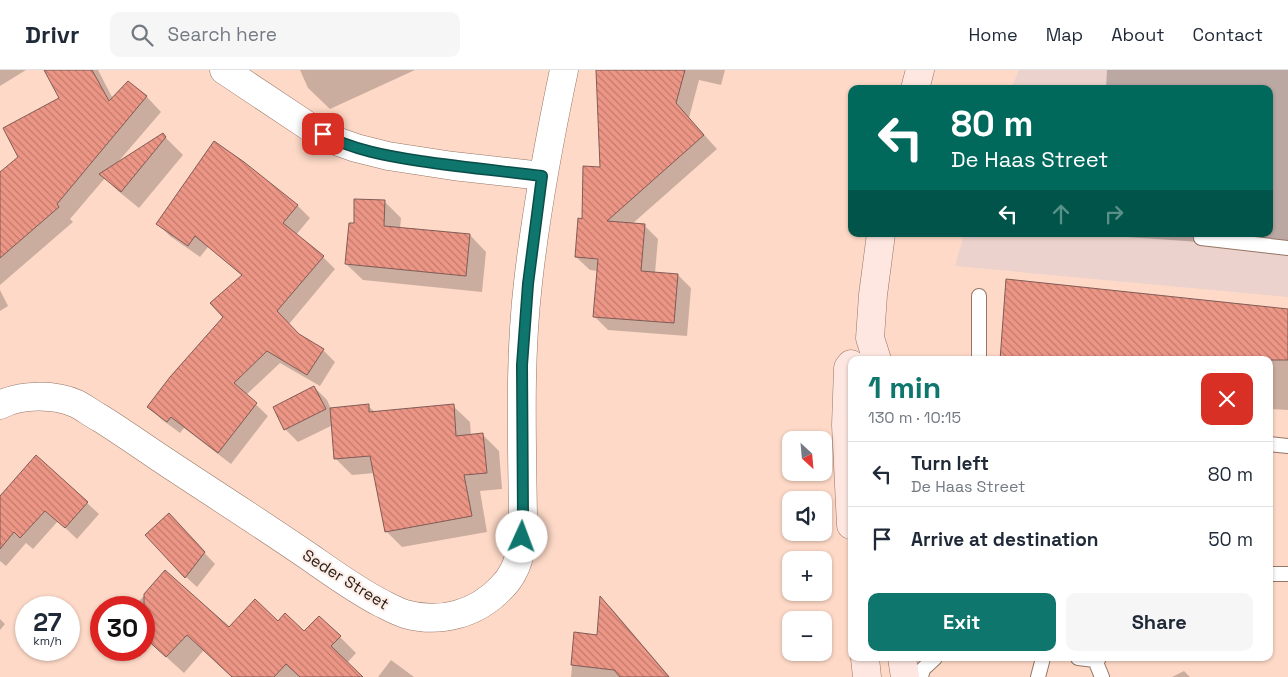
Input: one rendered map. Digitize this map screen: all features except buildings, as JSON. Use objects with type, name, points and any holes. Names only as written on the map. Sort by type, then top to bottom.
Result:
[{"type":"main road","points":[[916,85],[920,70]]},
{"type":"main road","points":[[861,356],[873,349],[873,295],[881,237]]},
{"type":"main road","points":[[848,368],[846,425],[848,465]]},
{"type":"main road","points":[[865,661],[867,677]]},
{"type":"main road","points":[[902,661],[905,677]]},
{"type":"street","points":[[224,70],[311,128],[336,141],[356,148],[388,156],[453,166],[542,176]]},
{"type":"street","name":"Seder Street","points":[[0,405],[7,401],[24,397],[56,398],[77,404],[362,593],[406,614],[439,618],[452,616],[482,604],[494,595],[514,572],[522,537],[522,365],[528,284],[542,176],[564,70]]},
{"type":"lane","points":[[1201,238],[1288,248]]},
{"type":"lane","points":[[978,356],[979,296]]},
{"type":"lane","points":[[1273,444],[1288,446]]},
{"type":"lane","points":[[1273,574],[1288,574]]},
{"type":"lane","points":[[921,677],[923,669],[932,661]]},
{"type":"lane","points":[[1038,677],[1042,661]]},
{"type":"lane","points":[[1098,661],[1102,677]]},
{"type":"shaded area","points":[[1019,70],[1288,70],[1288,297],[955,266],[963,237],[1273,237],[1273,85],[1013,85]]},
{"type":"route","points":[[323,134],[356,148],[388,156],[453,166],[542,176],[528,284],[522,365],[522,537]]}]
